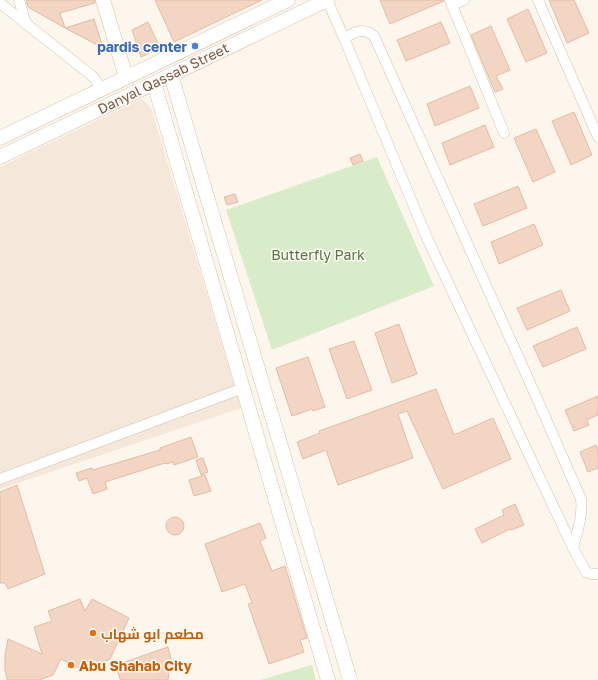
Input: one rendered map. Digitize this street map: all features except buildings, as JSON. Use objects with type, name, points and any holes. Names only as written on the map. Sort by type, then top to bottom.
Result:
[{"type":"street","points":[[19,0],[26,24]]},
{"type":"street","points":[[103,0],[126,77]]},
{"type":"street","name":"Danyal Qassab Street","points":[[0,138],[288,0]]},
{"type":"street","points":[[327,0],[427,238],[573,548],[586,572],[598,574]]},
{"type":"street","name":"Danyal Qassab Street","points":[[0,157],[327,0]]},
{"type":"street","points":[[464,0],[451,2],[504,133]]},
{"type":"street","points":[[538,0],[598,137]]},
{"type":"street","points":[[0,3],[91,75],[102,89]]},
{"type":"street","points":[[250,18],[257,34]]},
{"type":"street","points":[[344,38],[355,32],[364,31],[369,32],[374,36],[536,394],[581,499],[581,517],[573,548]]},
{"type":"street","points":[[171,75],[350,680]]},
{"type":"street","points":[[154,83],[328,680]]},
{"type":"street","points":[[0,479],[243,388]]},
{"type":"shaded area","points":[[141,99],[148,104],[152,111],[241,408],[0,489],[0,167]]},
{"type":"green space","name":"Butterfly Park","points":[[377,157],[434,286],[272,350],[226,210]]},
{"type":"green space","points":[[312,665],[316,680],[260,680]]},
{"type":"place","name":"pardis center","points":[[195,46]]},
{"type":"place","name":"مطعم ابو شهاب","points":[[93,633]]},
{"type":"place","name":"Abu Shahab City","points":[[71,665]]}]
